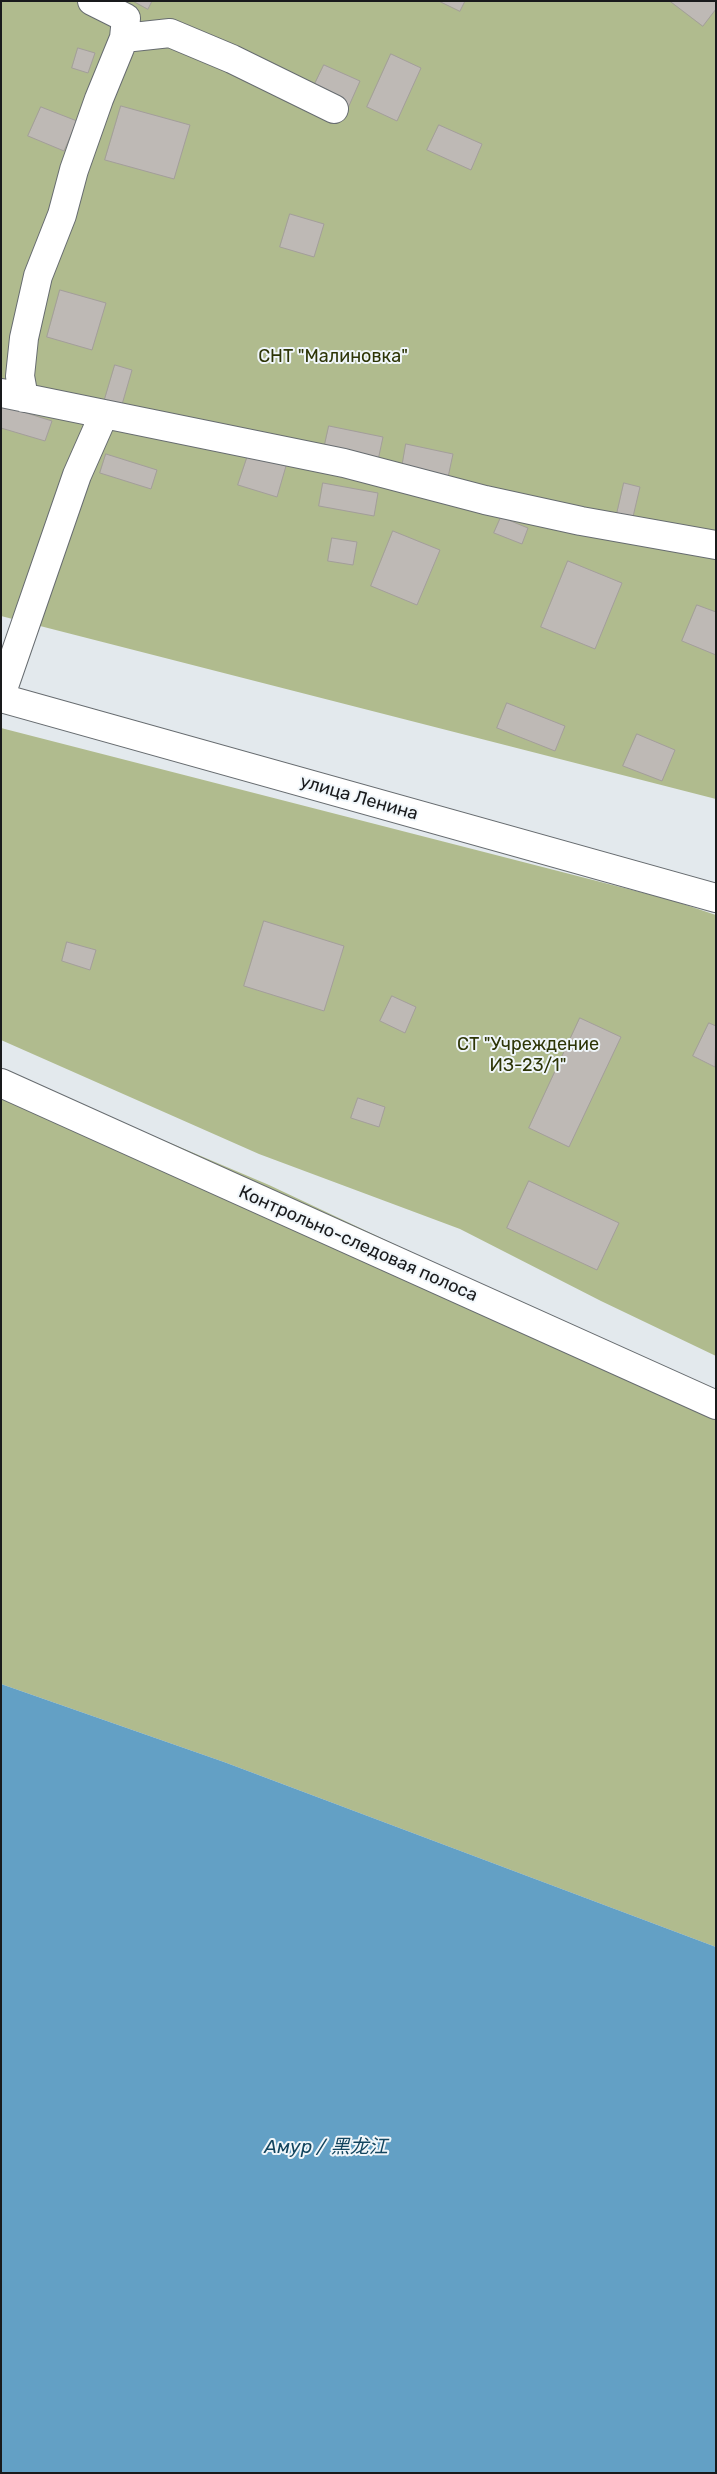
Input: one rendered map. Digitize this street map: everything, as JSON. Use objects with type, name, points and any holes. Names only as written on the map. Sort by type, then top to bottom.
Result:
[{"type":"street","points":[[92,1],[126,18],[124,38],[99,100],[74,170],[62,215],[38,276],[24,338],[20,376],[13,395],[344,463],[485,500],[580,522],[716,545]]},
{"type":"street","points":[[124,38],[170,33],[232,58],[334,109]]},
{"type":"street","points":[[1,697],[78,475],[104,414]]},
{"type":"street","name":"улица Ленина","points":[[1,697],[716,898]]},
{"type":"street","name":"Контрольно-следовая полоса","points":[[1,1083],[716,1405]]},
{"type":"green space","name":"СНТ \"Малиновка\"","points":[[1,1],[716,1],[716,799],[1,616]]},
{"type":"green space","name":"СТ \"Учреждение ИЗ-23/1\"","points":[[1,728],[671,900],[716,915],[716,1356],[601,1301],[460,1229],[259,1154],[1,1040]]},
{"type":"green space","points":[[1,1071],[269,1185],[716,1396],[716,1947],[224,1762],[1,1684]]},
{"type":"water","name":"Амур / 黑龙江","points":[[1,1684],[224,1762],[716,1947],[716,2473],[1,2473]]},
{"type":"building","points":[[133,1],[152,1],[148,9]]},
{"type":"building","points":[[439,1],[465,1],[460,11]]},
{"type":"building","points":[[670,1],[716,1],[716,9],[703,26]]},
{"type":"building","points":[[78,48],[95,53],[88,73],[72,68]]},
{"type":"building","points":[[391,54],[421,68],[397,121],[367,107]]},
{"type":"building","points":[[324,65],[360,81],[348,108],[311,92]]},
{"type":"building","points":[[121,106],[190,125],[174,179],[105,160]]},
{"type":"building","points":[[41,107],[77,121],[64,151],[28,136]]},
{"type":"building","points":[[439,125],[482,144],[471,170],[427,150]]},
{"type":"building","points":[[290,214],[324,224],[314,257],[280,247]]},
{"type":"building","points":[[60,290],[106,303],[92,350],[47,337]]},
{"type":"building","points":[[115,365],[132,370],[121,408],[104,402]]},
{"type":"building","points":[[1,405],[52,421],[45,441],[1,428]]},
{"type":"building","points":[[329,426],[383,437],[377,465],[323,453]]},
{"type":"building","points":[[406,444],[453,454],[447,482],[401,473]]},
{"type":"building","points":[[106,454],[157,470],[151,489],[100,473]]},
{"type":"building","points":[[248,455],[286,466],[277,497],[238,485]]},
{"type":"building","points":[[323,483],[378,493],[374,516],[319,506]]},
{"type":"building","points":[[624,483],[640,487],[632,521],[616,518]]},
{"type":"building","points":[[501,517],[528,528],[522,544],[494,533]]},
{"type":"building","points":[[393,531],[440,550],[417,605],[371,586]]},
{"type":"building","points":[[332,538],[357,542],[353,565],[328,561]]},
{"type":"building","points":[[568,561],[622,583],[595,649],[541,627]]},
{"type":"building","points":[[697,605],[716,612],[716,655],[682,641]]},
{"type":"building","points":[[507,703],[565,726],[555,751],[497,728]]},
{"type":"building","points":[[637,734],[675,750],[662,781],[623,766]]},
{"type":"building","points":[[264,921],[344,946],[324,1011],[244,986]]},
{"type":"building","points":[[67,942],[96,950],[90,970],[62,961]]},
{"type":"building","points":[[392,996],[416,1007],[405,1033],[380,1021]]},
{"type":"building","points":[[580,1018],[621,1037],[569,1147],[529,1128]]},
{"type":"building","points":[[709,1023],[716,1026],[715,1067],[693,1056]]},
{"type":"building","points":[[358,1098],[385,1107],[379,1127],[351,1118]]},
{"type":"building","points":[[529,1181],[619,1223],[597,1270],[507,1228]]}]
